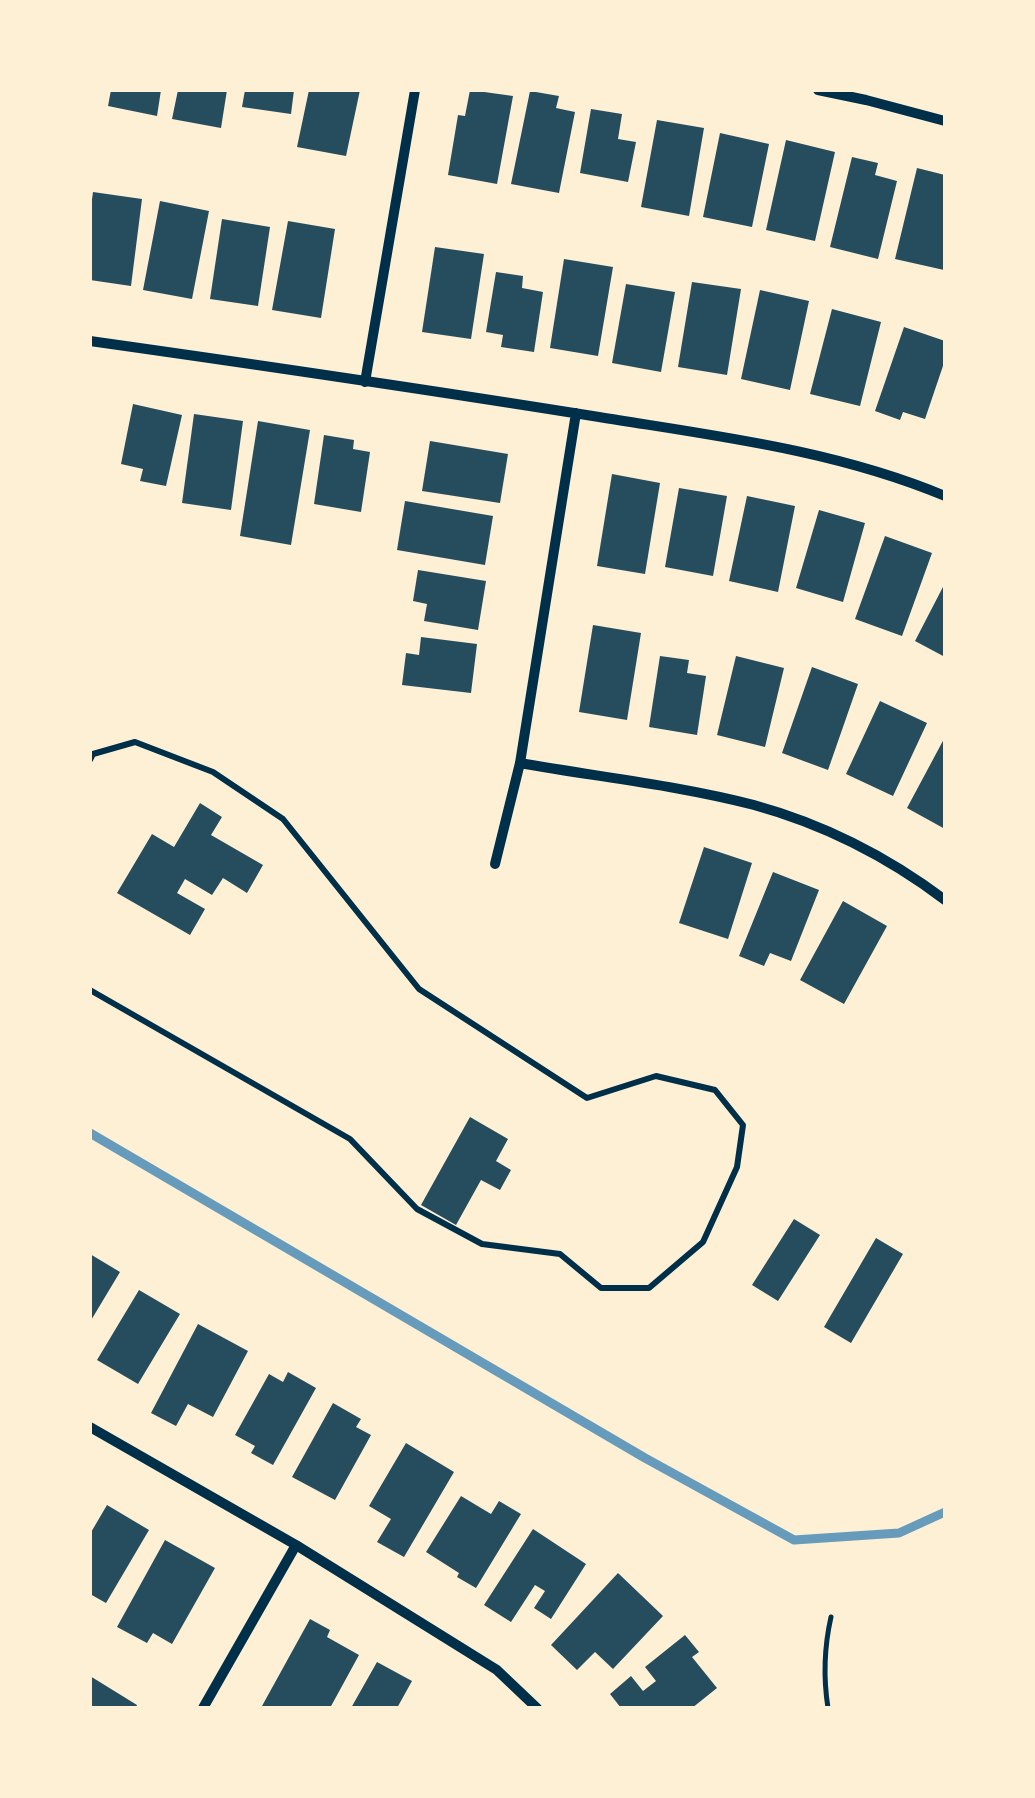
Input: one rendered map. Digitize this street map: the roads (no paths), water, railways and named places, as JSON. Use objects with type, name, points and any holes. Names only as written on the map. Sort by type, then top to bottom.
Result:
[{"type":"street","points":[[365,382],[416,90]]},
{"type":"street","points":[[818,90],[945,121]]},
{"type":"street","points":[[90,341],[794,448],[902,478],[945,496]]},
{"type":"street","points":[[495,864],[520,763],[576,413]]},
{"type":"street","points":[[520,763],[695,791],[756,806],[813,825],[863,848],[945,900]]},
{"type":"street","points":[[90,1427],[296,1544],[498,1670],[537,1708]]},
{"type":"street","points":[[204,1708],[296,1544]]},
{"type":"lane","points":[[90,760],[94,754],[135,742],[213,772],[283,818],[420,989],[587,1098],[656,1076],[715,1090],[743,1125],[737,1168],[703,1242],[649,1288],[601,1288],[560,1254],[482,1244],[417,1209],[350,1140],[90,990]]},
{"type":"waterway","points":[[90,1133],[645,1458],[794,1540],[899,1533],[945,1512]]}]
